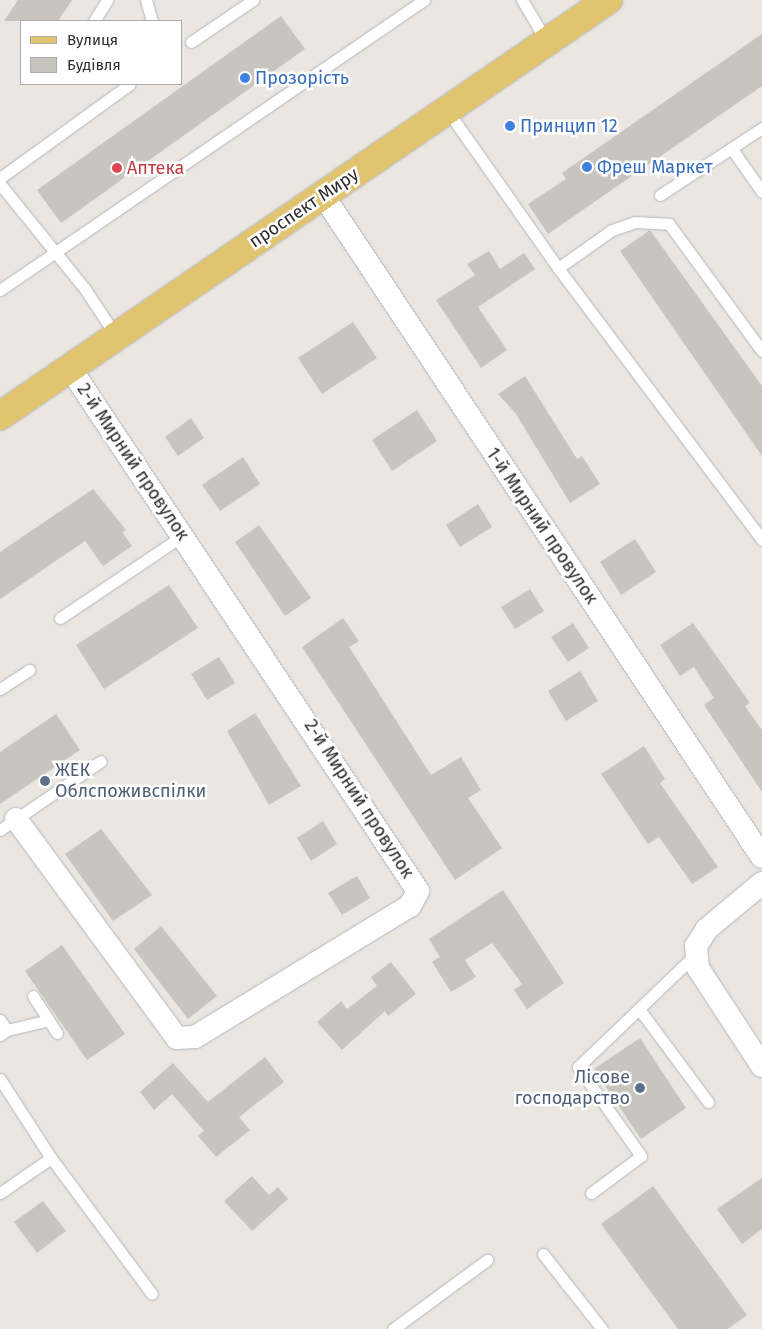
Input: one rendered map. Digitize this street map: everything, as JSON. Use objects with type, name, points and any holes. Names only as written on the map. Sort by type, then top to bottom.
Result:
[{"type":"main road","name":"проспект Миру","points":[[0,416],[608,0]]},
{"type":"street","name":"1-й Мирний провулок","points":[[323,195],[762,857]]},
{"type":"street","name":"2-й Мирний провулок","points":[[8,825],[177,1038],[195,1037],[410,906],[418,891],[410,874],[70,368]]},
{"type":"street","points":[[762,883],[707,929],[696,946],[698,968],[762,1066]]},
{"type":"lane","points":[[95,20],[107,0]]},
{"type":"lane","points":[[146,0],[152,20]]},
{"type":"lane","points":[[191,42],[253,0]]},
{"type":"lane","points":[[0,290],[424,0]]},
{"type":"lane","points":[[522,0],[547,42]]},
{"type":"lane","points":[[0,178],[129,85]]},
{"type":"lane","points":[[447,110],[558,268],[762,540]]},
{"type":"lane","points":[[660,195],[762,128]]},
{"type":"lane","points":[[732,149],[762,192]]},
{"type":"lane","points":[[0,184],[55,252],[116,336]]},
{"type":"lane","points":[[558,268],[612,230],[635,222],[669,224],[762,351]]},
{"type":"lane","points":[[60,618],[182,536]]},
{"type":"lane","points":[[0,689],[29,670]]},
{"type":"lane","points":[[8,825],[101,761]]},
{"type":"lane","points":[[591,1193],[641,1156],[578,1067],[696,954]]},
{"type":"lane","points":[[33,996],[57,1033]]},
{"type":"lane","points":[[639,1009],[708,1102]]},
{"type":"lane","points":[[0,1020],[4,1032],[49,1020]]},
{"type":"lane","points":[[0,1079],[51,1158],[152,1294]]},
{"type":"lane","points":[[0,1193],[51,1158]]},
{"type":"lane","points":[[543,1254],[602,1329]]},
{"type":"lane","points":[[393,1329],[487,1260]]},
{"type":"building","points":[[18,0],[72,0],[59,20],[4,21]]},
{"type":"building","points":[[281,16],[305,49],[61,223],[37,190]]},
{"type":"building","points":[[762,34],[762,86],[548,234],[528,204],[566,179],[562,173]]},
{"type":"building","points":[[650,230],[762,386],[762,456],[620,251]]},
{"type":"building","points":[[489,251],[500,269],[524,253],[535,269],[478,307],[507,350],[481,368],[436,300],[475,275],[467,264]]},
{"type":"building","points":[[353,322],[377,358],[322,394],[298,358]]},
{"type":"building","points":[[525,376],[577,459],[582,456],[600,484],[570,503],[516,414],[498,394]]},
{"type":"building","points":[[417,410],[437,441],[392,471],[372,440]]},
{"type":"building","points":[[191,418],[204,438],[178,456],[165,437]]},
{"type":"building","points":[[243,457],[260,484],[220,511],[202,485]]},
{"type":"building","points":[[93,489],[126,530],[122,532],[132,546],[103,566],[85,541],[0,599],[0,552]]},
{"type":"building","points":[[478,504],[492,527],[460,547],[446,525]]},
{"type":"building","points":[[259,525],[311,598],[285,616],[235,542]]},
{"type":"building","points":[[635,539],[656,572],[621,595],[600,562]]},
{"type":"building","points":[[169,585],[198,628],[104,689],[76,645]]},
{"type":"building","points":[[530,589],[544,611],[515,629],[501,607]]},
{"type":"building","points":[[343,618],[359,641],[349,647],[431,775],[461,757],[481,790],[468,798],[502,848],[455,880],[302,647]]},
{"type":"building","points":[[573,623],[589,648],[568,662],[551,637]]},
{"type":"building","points":[[693,623],[750,703],[745,706],[762,730],[762,792],[704,705],[714,698],[694,667],[680,676],[660,645]]},
{"type":"building","points":[[219,657],[235,683],[207,700],[191,674]]},
{"type":"building","points":[[580,671],[598,701],[566,721],[548,691]]},
{"type":"building","points":[[255,713],[301,786],[269,805],[227,731]]},
{"type":"building","points":[[56,714],[80,750],[0,804],[0,752]]},
{"type":"building","points":[[644,746],[665,779],[660,783],[718,867],[692,884],[659,837],[648,844],[601,774]]},
{"type":"building","points":[[323,821],[337,844],[311,861],[297,838]]},
{"type":"building","points":[[101,829],[152,895],[113,921],[65,854]]},
{"type":"building","points":[[357,876],[370,898],[342,915],[328,893]]},
{"type":"building","points":[[503,890],[564,983],[527,1009],[514,990],[522,984],[492,943],[465,960],[476,977],[451,992],[432,962],[440,957],[429,939]]},
{"type":"building","points":[[161,926],[217,996],[188,1019],[134,949]]},
{"type":"building","points":[[62,945],[125,1034],[87,1060],[25,971]]},
{"type":"building","points":[[391,962],[416,994],[388,1016],[385,1011],[342,1050],[317,1022],[341,1001],[347,1009],[377,986],[371,977]]},
{"type":"building","points":[[640,1038],[686,1108],[641,1139],[594,1069]]},
{"type":"building","points":[[265,1057],[284,1082],[239,1117],[250,1130],[216,1157],[198,1136],[204,1131],[172,1094],[154,1110],[140,1092],[173,1063],[208,1102]]},
{"type":"building","points":[[252,1176],[269,1195],[278,1187],[288,1199],[252,1231],[224,1201]]},
{"type":"building","points":[[762,1178],[762,1229],[742,1244],[717,1209]]},
{"type":"building","points":[[653,1186],[747,1315],[728,1329],[678,1329],[601,1224]]},
{"type":"building","points":[[43,1201],[66,1231],[37,1253],[14,1222]]},
{"type":"place","name":"Прозорість","points":[[245,78]]},
{"type":"place","name":"Принцип 12","points":[[510,126]]},
{"type":"place","name":"Фреш Маркет","points":[[587,167]]},
{"type":"place","name":"Аптека","points":[[117,168]]},
{"type":"place","name":"ЖЕК Облспоживспілки","points":[[45,781]]},
{"type":"place","name":"Лісове господарство","points":[[640,1088]]}]
